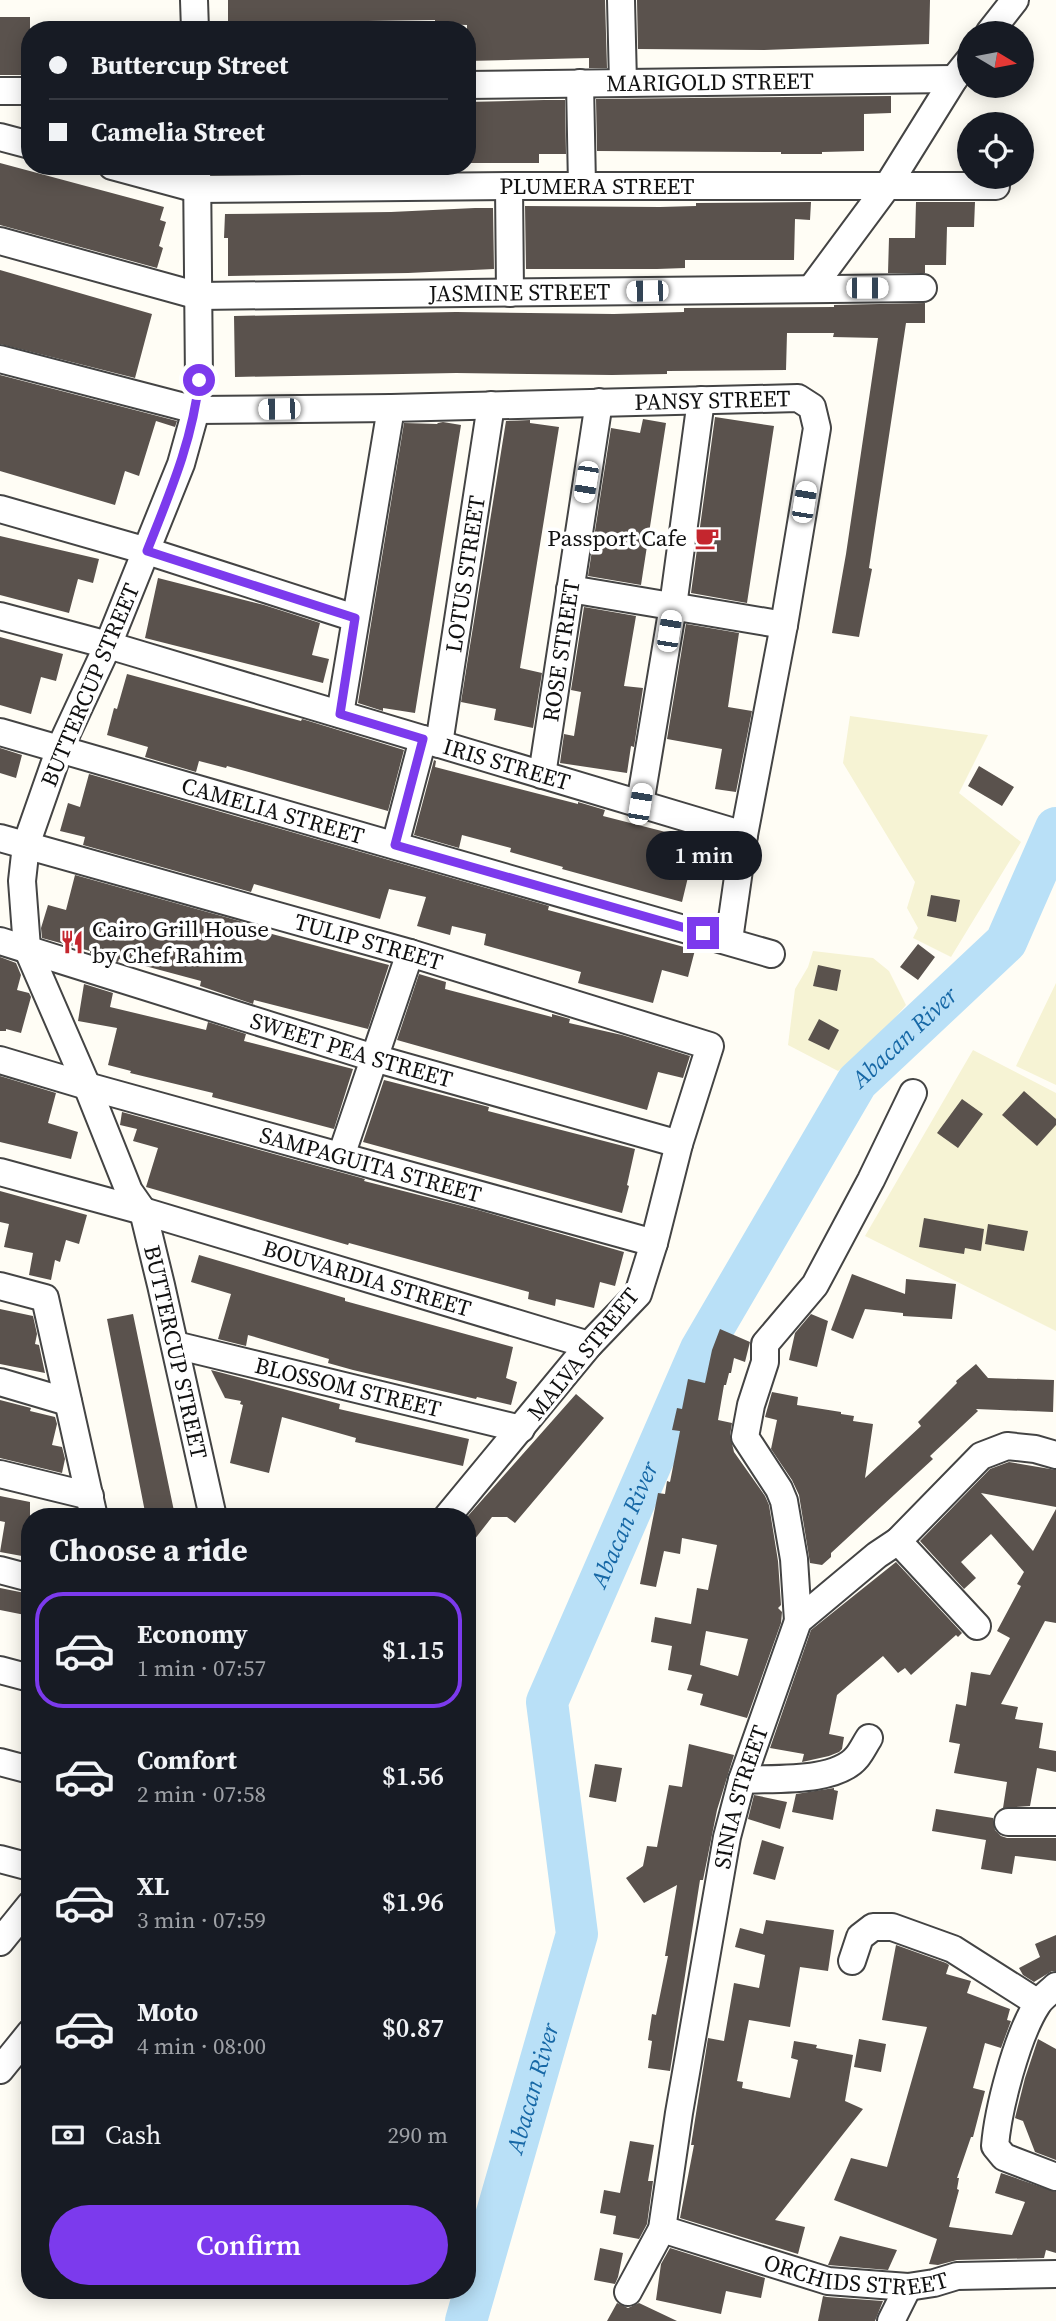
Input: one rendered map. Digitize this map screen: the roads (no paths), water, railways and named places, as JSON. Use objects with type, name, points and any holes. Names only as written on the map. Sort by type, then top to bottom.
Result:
[{"type":"street","points":[[194,0],[195,21]]},
{"type":"street","points":[[621,0],[623,83]]},
{"type":"street","points":[[998,21],[1015,0]]},
{"type":"street","name":"MARIGOLD STREET","points":[[476,85],[623,83],[957,69]]},
{"type":"street","points":[[811,289],[888,185],[957,77]]},
{"type":"street","points":[[580,83],[582,186]]},
{"type":"street","points":[[0,91],[21,91]]},
{"type":"street","points":[[0,137],[21,143]]},
{"type":"street","name":"PLUMERA STREET","points":[[197,177],[509,186],[957,186]]},
{"type":"street","name":"BUTTERCUP STREET","points":[[197,177],[200,348],[196,410],[181,464],[147,551],[108,645],[60,748],[26,845],[22,881],[27,948],[87,1086],[133,1203],[175,1345],[210,1508]]},
{"type":"street","points":[[509,186],[510,293]]},
{"type":"street","name":"JASMINE STREET","points":[[0,241],[199,296],[923,288]]},
{"type":"street","name":"PANSY STREET","points":[[0,359],[196,410],[797,398],[812,407],[817,428],[784,625],[744,835],[729,940]]},
{"type":"street","points":[[640,804],[673,606],[701,400]]},
{"type":"street","name":"ROSE STREET","points":[[542,775],[599,402]]},
{"type":"street","name":"LOTUS STREET","points":[[395,845],[431,741],[491,405]]},
{"type":"street","points":[[340,714],[391,408]]},
{"type":"street","points":[[0,509],[147,551],[355,618]]},
{"type":"street","points":[[570,589],[784,625]]},
{"type":"street","name":"IRIS STREET","points":[[0,616],[108,645],[744,835]]},
{"type":"street","name":"CAMELIA STREET","points":[[0,732],[771,954]]},
{"type":"street","name":"TULIP STREET","points":[[0,838],[410,953],[710,1046]]},
{"type":"street","name":"SWEET PEA STREET","points":[[0,941],[374,1058],[679,1144]]},
{"type":"street","points":[[341,1156],[410,953]]},
{"type":"street","name":"MALVA STREET","points":[[455,1508],[589,1345],[638,1294],[679,1144],[710,1046]]},
{"type":"street","name":"SAMPAGUITA STREET","points":[[0,1060],[654,1242]]},
{"type":"street","points":[[797,1621],[794,1559],[784,1501],[745,1437],[751,1405],[765,1362],[765,1344],[815,1285],[871,1180],[913,1093]]},
{"type":"street","name":"BOUVARDIA STREET","points":[[0,1172],[133,1203],[589,1345]]},
{"type":"street","name":"BUTTERCUP STREET","points":[[133,1203],[193,1508]]},
{"type":"street","points":[[0,1286],[45,1298],[92,1507]]},
{"type":"street","name":"BLOSSOM STREET","points":[[175,1345],[521,1429]]},
{"type":"street","points":[[0,1382],[68,1402]]},
{"type":"street","points":[[797,1621],[898,1541],[982,1456],[1007,1446],[1035,1448],[1056,1455]]},
{"type":"street","points":[[0,1474],[92,1507]]},
{"type":"street","points":[[898,1541],[977,1626]]},
{"type":"street","points":[[0,1570],[21,1576]]},
{"type":"street","name":"SINIA STREET","points":[[628,2292],[662,2229],[681,2099],[727,1837],[742,1780],[797,1621]]},
{"type":"street","points":[[0,1670],[21,1676]]},
{"type":"street","points":[[742,1780],[821,1776],[839,1771],[857,1758],[869,1738]]},
{"type":"street","points":[[0,1762],[21,1768]]},
{"type":"street","points":[[1008,1822],[1056,1822]]},
{"type":"street","points":[[0,1859],[21,1865]]},
{"type":"street","points":[[0,1942],[21,1916]]},
{"type":"street","points":[[852,1961],[860,1937],[873,1927],[892,1927],[953,1949],[1047,1994],[1023,2032],[996,2129],[995,2146],[1004,2157],[1056,2177]]},
{"type":"street","points":[[0,2070],[21,2044]]},
{"type":"street","name":"ORCHIDS STREET","points":[[662,2229],[828,2281],[908,2287],[957,2276],[1056,2274]]},
{"type":"street","points":[[891,2321],[908,2287]]},
{"type":"waterway","name":"Abacan River","points":[[476,2286],[577,1934],[547,1702],[701,1349],[857,1082],[1006,942],[1056,828]]},
{"type":"waterway","name":"Abacan River","points":[[466,2321],[472,2299]]},
{"type":"place","name":"Passport Cafe","points":[[707,538]]},
{"type":"place","name":"Cairo Grill House by Chef Rahim","points":[[72,942]]}]
